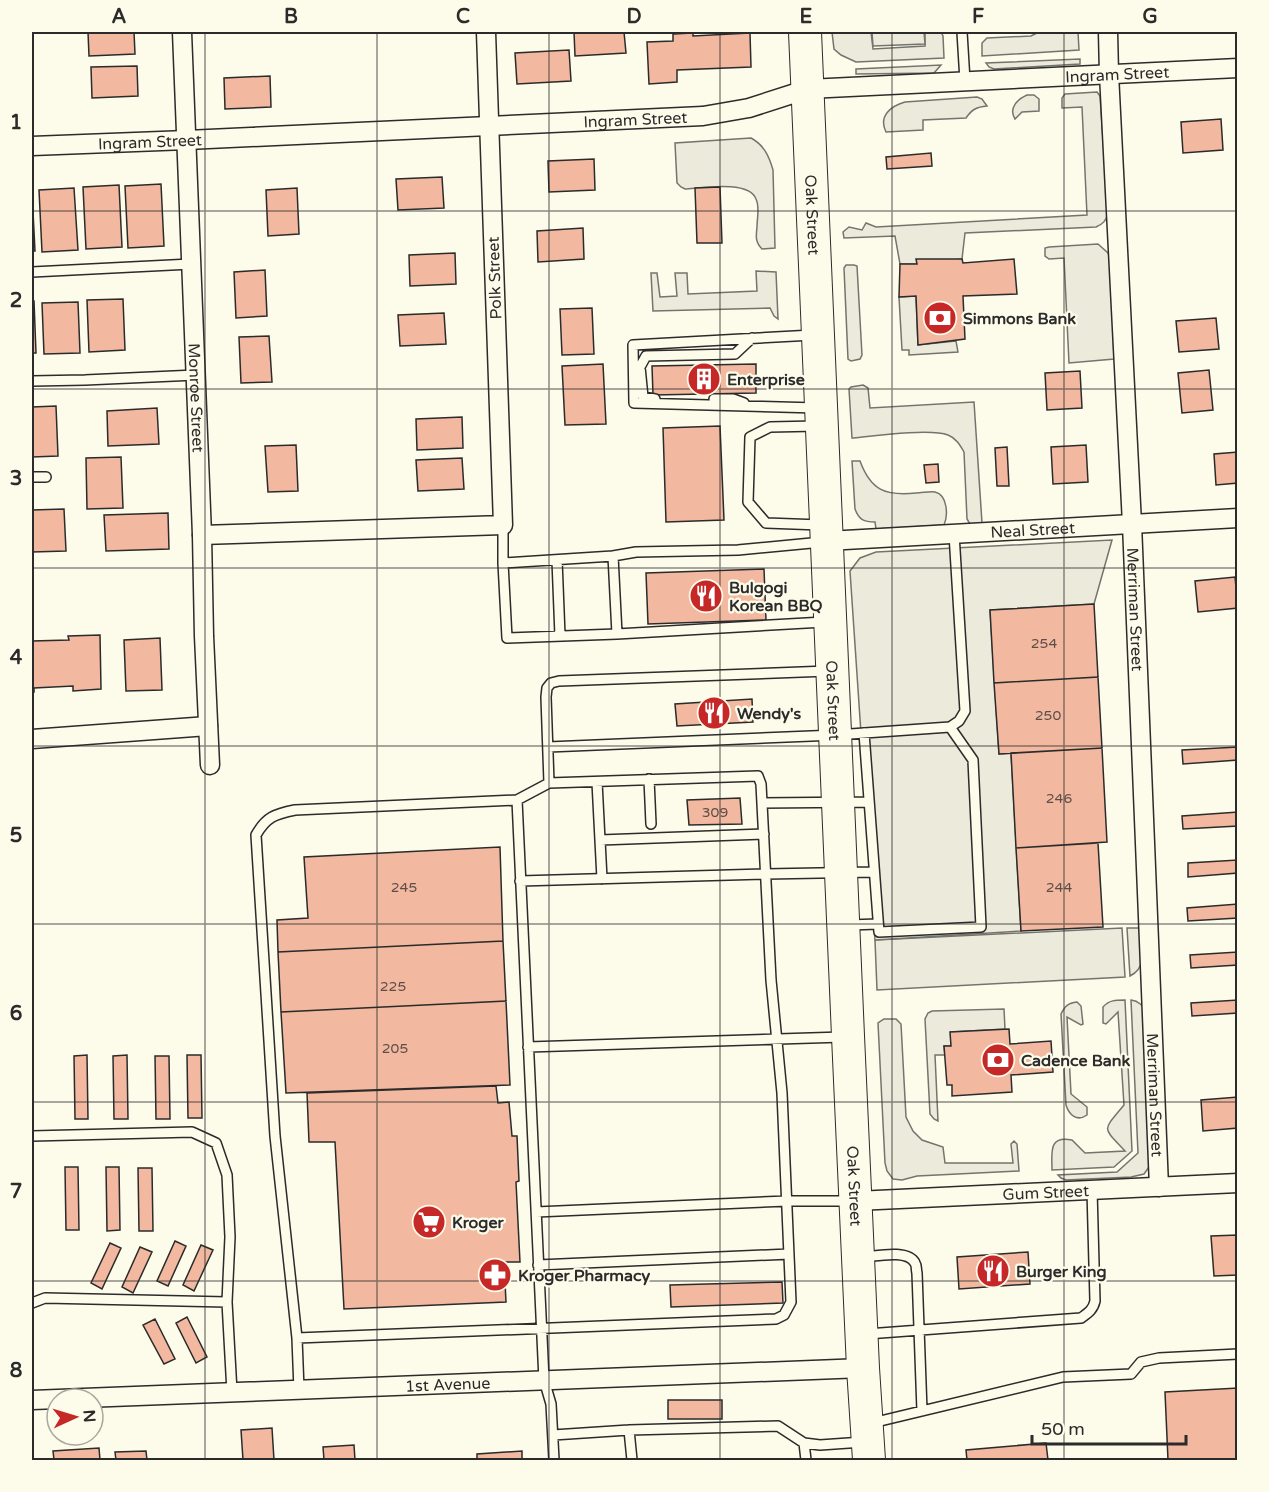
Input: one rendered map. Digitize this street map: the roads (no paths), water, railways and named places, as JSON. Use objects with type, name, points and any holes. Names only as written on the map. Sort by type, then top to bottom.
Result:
[{"type":"highway","name":"Oak Street","points":[[805,32],[833,670],[850,734],[854,802],[842,873],[868,1442]]},
{"type":"street","name":"Monroe Street","points":[[182,32],[210,765]]},
{"type":"street","name":"Polk Street","points":[[486,32],[503,525]]},
{"type":"street","name":"Merriman Street","points":[[1108,32],[1132,524],[1159,1187]]},
{"type":"street","name":"Ingram Street","points":[[32,146],[703,116],[749,108],[808,89],[1238,68]]},
{"type":"street","name":"Neal Street","points":[[827,533],[954,534],[1238,518]]},
{"type":"street","points":[[202,535],[503,525]]},
{"type":"street","points":[[32,738],[208,726]]},
{"type":"street","name":"Gum Street","points":[[856,1201],[1238,1183]]},
{"type":"street","name":"1st Avenue","points":[[32,1400],[863,1368]]},
{"type":"lane","points":[[962,32],[965,81]]},
{"type":"lane","points":[[32,272],[191,264]]},
{"type":"lane","points":[[818,334],[633,345],[634,403],[750,406],[822,417]]},
{"type":"lane","points":[[750,406],[733,399],[651,399],[643,397],[640,367],[645,356],[735,354],[752,338]]},
{"type":"lane","points":[[32,381],[196,375]]},
{"type":"lane","points":[[822,417],[770,427],[750,437],[748,502],[766,523],[827,533]]},
{"type":"lane","points":[[32,477],[46,477]]},
{"type":"lane","points":[[503,525],[507,638],[831,622]]},
{"type":"lane","points":[[503,563],[613,556],[636,552],[738,550],[827,533]]},
{"type":"lane","points":[[548,747],[850,734],[950,727],[959,721],[964,711],[954,534]]},
{"type":"lane","points":[[613,556],[617,634]]},
{"type":"lane","points":[[556,560],[560,636]]},
{"type":"lane","points":[[549,783],[546,697],[547,688],[551,683],[833,670]]},
{"type":"lane","points":[[762,803],[854,802],[874,872],[879,932],[981,927],[973,760],[950,727]]},
{"type":"lane","points":[[297,1338],[776,1318],[788,1309],[790,1302],[789,1254],[782,1093],[771,980],[761,784],[758,776],[549,783],[517,800],[295,810],[277,814],[263,823],[256,835],[275,1136],[297,1338],[299,1389]]},
{"type":"lane","points":[[649,779],[651,824]]},
{"type":"lane","points":[[597,782],[602,879]]},
{"type":"lane","points":[[517,800],[541,1327],[544,1380],[551,1404],[554,1461]]},
{"type":"lane","points":[[600,840],[764,834]]},
{"type":"lane","points":[[520,881],[874,872]]},
{"type":"lane","points":[[844,925],[878,924]]},
{"type":"lane","points":[[528,1047],[848,1036]]},
{"type":"lane","points":[[32,1136],[192,1132],[216,1143],[226,1174],[230,1237],[227,1302],[232,1392]]},
{"type":"lane","points":[[862,1334],[1067,1320],[1081,1318],[1089,1313],[1095,1301],[1092,1190]]},
{"type":"lane","points":[[536,1212],[787,1201],[856,1201]]},
{"type":"lane","points":[[538,1265],[789,1254]]},
{"type":"lane","points":[[859,1258],[903,1255],[910,1257],[915,1263],[922,1411]]},
{"type":"lane","points":[[32,1304],[45,1298],[227,1302]]},
{"type":"lane","points":[[553,1435],[630,1430],[778,1426],[804,1443],[820,1445],[868,1442],[922,1411],[1063,1377],[1131,1374],[1141,1362],[1159,1358],[1238,1354]]},
{"type":"lane","points":[[630,1430],[632,1461]]},
{"type":"lane","points":[[804,1443],[806,1461]]},
{"type":"place","name":"Simmons Bank","points":[[940,318]]},
{"type":"place","name":"Enterprise","points":[[704,379]]},
{"type":"place","name":"Bulgogi Korean BBQ","points":[[706,596]]},
{"type":"place","name":"Wendy's","points":[[714,713]]},
{"type":"place","name":"Cadence Bank","points":[[998,1060]]},
{"type":"place","name":"Kroger","points":[[429,1222]]},
{"type":"place","name":"Burger King","points":[[993,1271]]},
{"type":"place","name":"Kroger Pharmacy","points":[[495,1275]]}]
